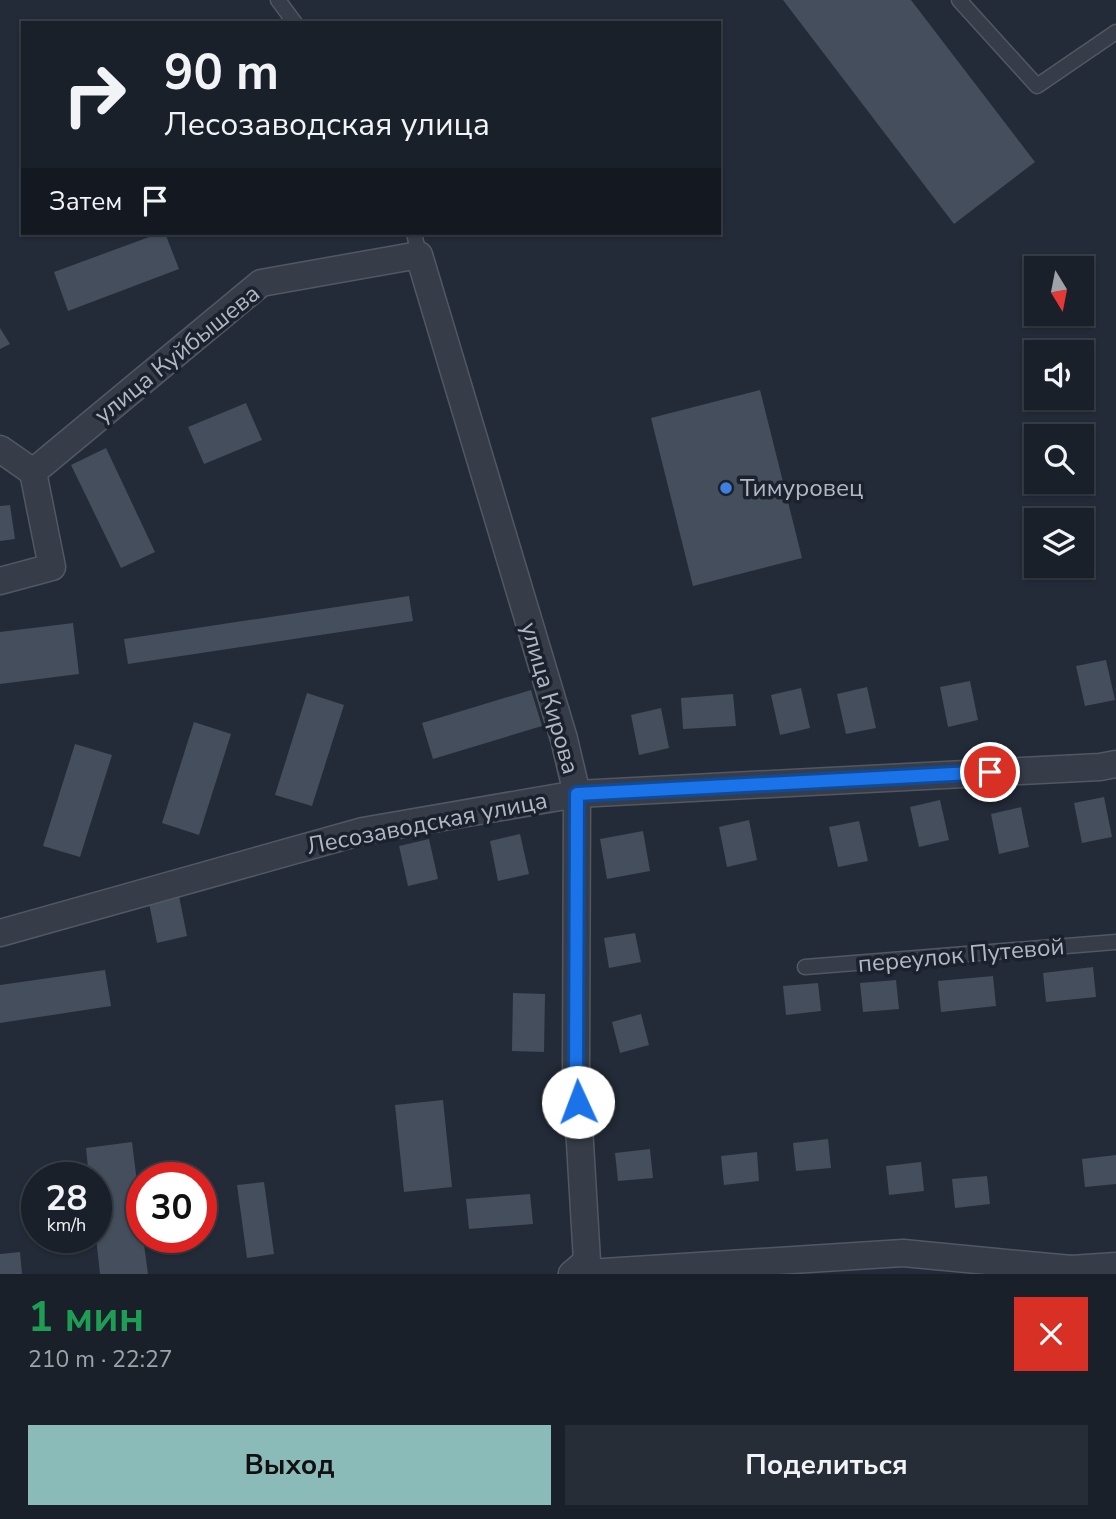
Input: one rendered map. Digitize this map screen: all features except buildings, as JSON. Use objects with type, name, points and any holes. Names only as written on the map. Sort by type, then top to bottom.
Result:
[{"type":"street","name":"улица Куйбышева","points":[[33,472],[261,283],[417,244]]},
{"type":"street","name":"улица Кирова","points":[[417,244],[564,738],[577,794],[576,1076],[587,1261],[572,1274]]},
{"type":"street","points":[[0,449],[33,472],[52,567],[0,581]]},
{"type":"street","name":"Лесозаводская улица","points":[[0,933],[363,831],[577,794],[1100,767],[1116,764]]},
{"type":"street","points":[[572,1274],[863,1265],[903,1253],[1067,1272],[1116,1266]]},
{"type":"lane","points":[[278,0],[294,21]]},
{"type":"lane","points":[[959,0],[1037,86],[1116,33]]},
{"type":"lane","name":"переулок Путевой","points":[[805,967],[1116,942]]},
{"type":"place","name":"Тимуровец","points":[[726,488]]},
{"type":"route","points":[[578,1102],[577,794],[990,772]]}]
